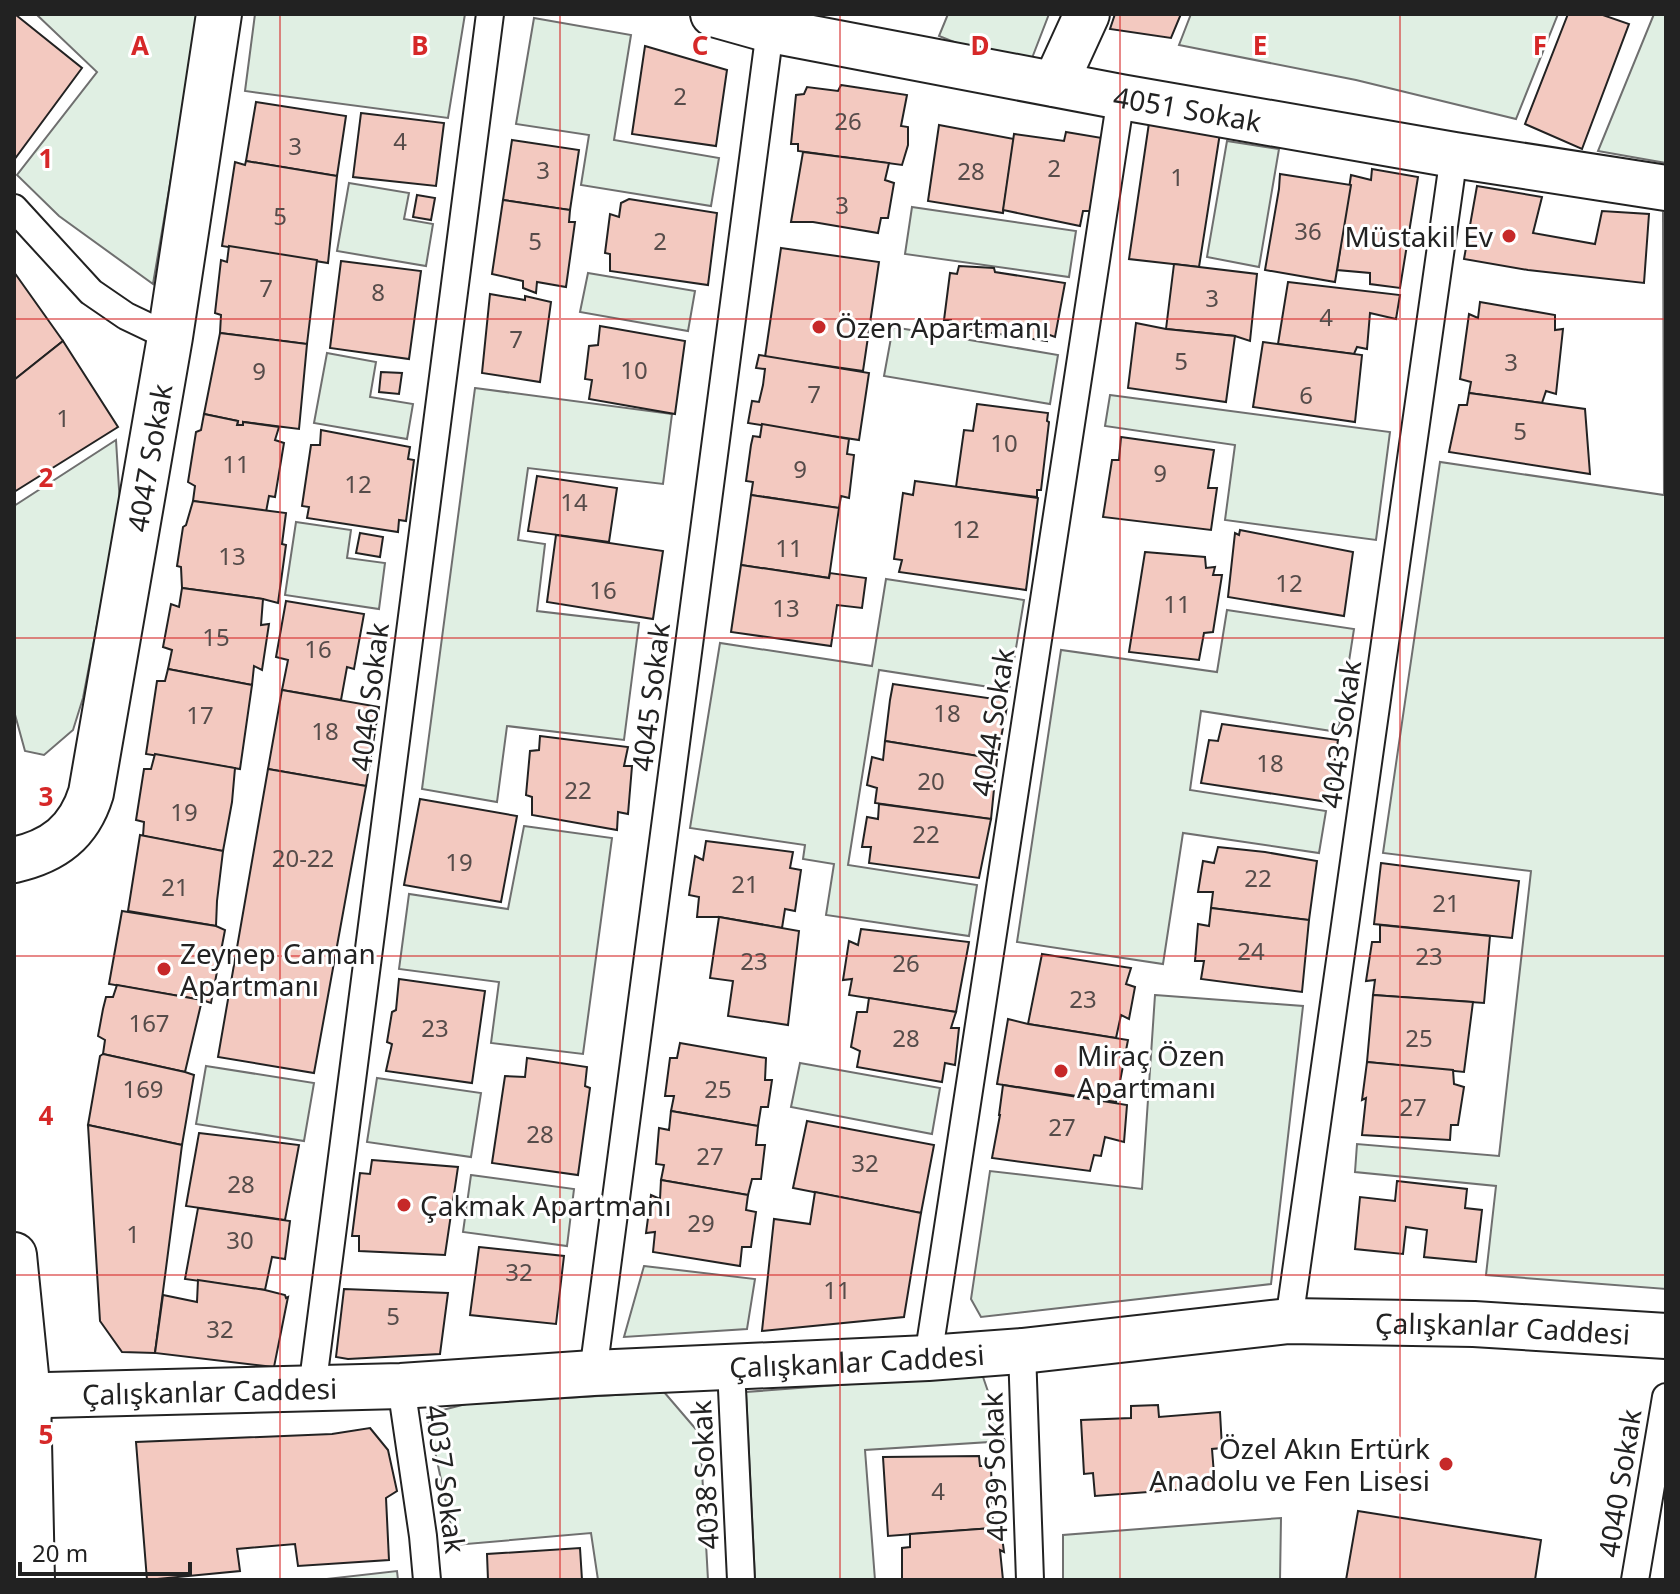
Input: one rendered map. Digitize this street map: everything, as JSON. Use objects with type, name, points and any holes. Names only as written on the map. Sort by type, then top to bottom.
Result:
[{"type":"street","name":"4047 Sokak","points":[[14,860],[43,852],[59,841],[75,827],[91,793],[170,337],[219,14]]},
{"type":"street","name":"4051 Sokak","points":[[713,14],[770,30],[1121,97],[1666,188]]},
{"type":"street","points":[[1055,84],[1087,14]]},
{"type":"street","points":[[14,1255],[34,1394],[32,1580]]},
{"type":"street","name":"Çalışkanlar Caddesi","points":[[34,1394],[401,1386],[593,1373],[928,1358],[1022,1351],[1289,1321],[1474,1324],[1666,1336]]},
{"type":"lane","name":"4046 Sokak","points":[[312,1389],[490,14]]},
{"type":"lane","name":"4045 Sokak","points":[[593,1373],[770,30]]},
{"type":"lane","name":"4044 Sokak","points":[[928,1358],[1121,97]]},
{"type":"lane","name":"4043 Sokak","points":[[1289,1321],[1454,155]]},
{"type":"lane","points":[[14,208],[91,292],[126,316],[170,337]]},
{"type":"lane","name":"4039 Sokak","points":[[1022,1351],[1030,1580]]},
{"type":"lane","name":"4038 Sokak","points":[[731,1368],[741,1580]]},
{"type":"lane","name":"4037 Sokak","points":[[401,1386],[427,1580]]},
{"type":"lane","name":"4040 Sokak","points":[[1635,1580],[1666,1397]]},
{"type":"green space","points":[[36,14],[199,14],[153,284],[59,216],[17,175],[97,72]]},
{"type":"green space","points":[[255,14],[465,14],[448,118],[245,91]]},
{"type":"green space","points":[[948,14],[1049,14],[1027,71],[939,36]]},
{"type":"green space","points":[[1191,14],[1558,14],[1516,119],[1356,80],[1179,45]]},
{"type":"green space","points":[[1654,14],[1666,14],[1666,163],[1598,151]]},
{"type":"green space","points":[[534,18],[631,35],[614,140],[719,158],[711,206],[581,185],[589,135],[516,124]]},
{"type":"green space","points":[[1227,141],[1279,149],[1259,267],[1207,257]]},
{"type":"green space","points":[[349,183],[409,193],[404,219],[433,224],[426,266],[337,251]]},
{"type":"green space","points":[[912,207],[1076,231],[1069,277],[905,254]]},
{"type":"green space","points":[[1663,213],[1666,214],[1666,1289],[1486,1275],[1496,1186],[1355,1172],[1357,1144],[1499,1156],[1531,871],[1383,853],[1440,462],[1664,495]]},
{"type":"green space","points":[[588,273],[695,291],[688,331],[580,312]]},
{"type":"green space","points":[[893,327],[1058,355],[1050,404],[884,376]]},
{"type":"green space","points":[[327,353],[376,362],[370,397],[413,404],[407,439],[314,423]]},
{"type":"green space","points":[[475,388],[672,414],[663,484],[528,468],[518,540],[545,544],[537,611],[639,623],[624,740],[507,726],[497,802],[422,789]]},
{"type":"green space","points":[[1110,395],[1390,432],[1376,540],[1225,520],[1235,445],[1105,426]]},
{"type":"green space","points":[[116,440],[120,505],[83,698],[73,730],[44,755],[25,751],[14,711],[14,506]]},
{"type":"green space","points":[[296,522],[351,530],[347,558],[385,563],[379,609],[285,595]]},
{"type":"green space","points":[[886,579],[1024,600],[1009,690],[879,670],[848,865],[977,885],[969,936],[826,915],[834,864],[803,859],[805,845],[690,828],[720,643],[872,666]]},
{"type":"green space","points":[[1227,610],[1354,629],[1338,732],[1201,711],[1190,790],[1326,811],[1319,853],[1183,833],[1163,964],[1017,942],[1061,650],[1217,672]]},
{"type":"green space","points":[[524,826],[612,838],[583,1054],[491,1043],[499,982],[399,969],[409,894],[508,909]]},
{"type":"green space","points":[[1155,995],[1303,1006],[1271,1284],[981,1317],[971,1299],[990,1171],[1142,1189]]},
{"type":"green space","points":[[800,1063],[940,1088],[932,1134],[791,1107]]},
{"type":"green space","points":[[206,1066],[314,1083],[304,1141],[196,1124]]},
{"type":"green space","points":[[377,1078],[481,1093],[471,1157],[367,1142]]},
{"type":"green space","points":[[471,1175],[574,1189],[567,1246],[463,1232]]},
{"type":"green space","points":[[644,1266],[755,1279],[747,1329],[624,1337]]},
{"type":"green space","points":[[982,1374],[1005,1441],[865,1450],[875,1580],[755,1580],[746,1392]]},
{"type":"green space","points":[[664,1392],[700,1434],[708,1580],[598,1580],[591,1533],[455,1545],[427,1414],[466,1404]]},
{"type":"green space","points":[[1281,1518],[1280,1580],[1063,1580],[1063,1535]]},
{"type":"green space","points":[[397,1571],[398,1580],[318,1580]]},
{"type":"building","points":[[1115,14],[1181,14],[1171,38],[1110,29]]},
{"type":"building","points":[[1568,14],[1600,14],[1629,24],[1582,149],[1525,124]]},
{"type":"building","points":[[16,15],[82,68],[14,160],[14,18]]},
{"type":"building","points":[[645,46],[727,70],[716,146],[632,134]]},
{"type":"building","points":[[841,85],[907,95],[901,126],[908,127],[908,145],[902,165],[798,151],[798,144],[791,144],[796,95],[804,94],[807,87],[838,91]]},
{"type":"building","points":[[256,102],[346,116],[337,176],[246,161]]},
{"type":"building","points":[[361,113],[444,123],[436,186],[353,177]]},
{"type":"building","points":[[1149,123],[1220,133],[1199,267],[1129,259]]},
{"type":"building","points":[[939,125],[1014,139],[1003,213],[928,201]]},
{"type":"building","points":[[1066,132],[1102,138],[1091,211],[1083,211],[1080,226],[1003,210],[1014,134],[1064,141]]},
{"type":"building","points":[[512,140],[579,150],[570,210],[503,200]]},
{"type":"building","points":[[803,152],[889,163],[885,180],[894,183],[888,218],[881,218],[878,233],[813,222],[791,222]]},
{"type":"building","points":[[246,161],[337,176],[328,263],[222,246],[235,162],[245,165]]},
{"type":"building","points":[[1372,169],[1418,177],[1400,288],[1370,284],[1370,273],[1337,270],[1351,175],[1371,180]]},
{"type":"building","points":[[1280,174],[1351,185],[1335,282],[1265,270]]},
{"type":"building","name":"Müstakil Ev","points":[[1477,186],[1542,197],[1533,233],[1595,244],[1602,211],[1649,214],[1644,283],[1528,270],[1464,259]]},
{"type":"building","points":[[417,195],[435,198],[431,220],[413,217]]},
{"type":"building","points":[[629,199],[717,213],[708,285],[610,271],[610,254],[605,253],[610,214],[619,217],[621,203]]},
{"type":"building","points":[[503,200],[570,210],[569,222],[575,222],[566,287],[537,282],[536,293],[523,288],[523,281],[492,274]]},
{"type":"building","points":[[229,246],[317,260],[307,344],[220,333],[221,315],[215,313],[221,260],[227,262]]},
{"type":"building","name":"Özen Apartmanı","points":[[781,248],[879,262],[863,371],[765,357]]},
{"type":"building","points":[[341,261],[421,271],[409,359],[330,348]]},
{"type":"building","points":[[1174,264],[1257,274],[1250,341],[1235,336],[1166,329]]},
{"type":"building","points":[[959,266],[994,268],[995,272],[1065,283],[1055,337],[1047,334],[1047,341],[951,327],[951,320],[944,320],[950,273],[957,274]]},
{"type":"building","points":[[14,272],[63,341],[14,380]]},
{"type":"building","name":"Müstakil Ev","points":[[1288,282],[1400,295],[1396,319],[1370,313],[1367,349],[1357,347],[1354,354],[1278,344]]},
{"type":"building","points":[[490,294],[525,300],[525,296],[551,302],[540,382],[482,373]]},
{"type":"building","points":[[1480,302],[1555,315],[1555,330],[1563,329],[1556,394],[1546,391],[1542,403],[1469,393],[1471,382],[1460,379],[1469,314],[1478,318]]},
{"type":"building","points":[[1136,323],[1235,336],[1226,402],[1128,388]]},
{"type":"building","points":[[600,326],[685,341],[675,414],[589,399],[592,380],[585,379],[589,346],[598,345]]},
{"type":"building","points":[[220,333],[307,344],[299,429],[243,422],[243,425],[237,425],[238,421],[204,414]]},
{"type":"building","points":[[63,341],[118,427],[14,492],[14,380]]},
{"type":"building","points":[[1263,342],[1362,355],[1355,422],[1253,407]]},
{"type":"building","points":[[759,355],[869,373],[859,440],[748,423],[752,401],[759,402],[763,385],[765,369],[756,368]]},
{"type":"building","points":[[381,372],[402,373],[399,394],[379,392]]},
{"type":"building","points":[[1469,393],[1585,409],[1590,474],[1449,452],[1459,405],[1467,405]]},
{"type":"building","points":[[977,404],[1048,413],[1041,490],[1037,490],[1037,497],[956,487],[964,430],[973,431]]},
{"type":"building","points":[[204,414],[238,421],[237,425],[243,425],[243,422],[279,427],[275,440],[284,443],[275,497],[269,496],[266,512],[193,501],[195,486],[188,482],[196,432],[201,430]]},
{"type":"building","points":[[762,424],[849,439],[847,454],[854,455],[849,498],[841,496],[839,508],[751,495],[753,482],[746,481],[751,445],[753,436],[760,437]]},
{"type":"building","points":[[321,430],[410,447],[408,459],[414,460],[406,521],[399,520],[398,532],[307,518],[309,507],[302,506],[311,445],[320,445]]},
{"type":"building","points":[[1121,437],[1214,450],[1208,488],[1217,488],[1211,530],[1103,517],[1112,460],[1119,460]]},
{"type":"building","points":[[537,476],[617,488],[609,542],[528,531]]},
{"type":"building","points":[[915,481],[1038,498],[1026,590],[899,572],[902,560],[894,559],[903,493],[913,495]]},
{"type":"building","points":[[751,495],[839,508],[829,578],[741,565]]},
{"type":"building","points":[[193,501],[286,513],[282,544],[286,545],[278,603],[182,588],[181,567],[177,566],[183,527]]},
{"type":"building","points":[[1240,530],[1353,552],[1344,616],[1228,597],[1235,533],[1239,535]]},
{"type":"building","points":[[360,533],[383,537],[380,557],[356,553]]},
{"type":"building","points":[[556,535],[663,551],[653,619],[547,602]]},
{"type":"building","points":[[1145,552],[1205,557],[1206,568],[1215,567],[1213,575],[1222,575],[1213,632],[1204,633],[1199,660],[1129,652]]},
{"type":"building","points":[[741,565],[829,578],[830,573],[866,578],[862,608],[837,605],[831,646],[731,632]]},
{"type":"building","points":[[182,588],[263,599],[261,625],[269,624],[262,670],[254,666],[252,685],[168,669],[172,650],[163,647],[171,604],[179,607]]},
{"type":"building","points":[[286,601],[364,614],[354,669],[347,667],[341,700],[282,690],[288,660],[276,657]]},
{"type":"building","points":[[168,669],[252,685],[240,769],[146,754],[157,681],[165,681]]},
{"type":"building","points":[[893,684],[1008,701],[997,759],[885,741]]},
{"type":"building","points":[[282,690],[379,707],[366,786],[268,769]]},
{"type":"building","points":[[1222,724],[1338,740],[1328,802],[1201,783],[1209,740],[1218,741]]},
{"type":"building","points":[[540,736],[628,747],[624,766],[632,766],[628,814],[618,812],[617,830],[532,815],[532,797],[526,795],[530,751],[539,750]]},
{"type":"building","points":[[885,741],[997,759],[991,819],[875,803],[877,788],[867,785],[872,757],[883,760]]},
{"type":"building","points":[[155,754],[235,768],[223,851],[143,836],[144,822],[136,820],[144,769],[151,769]]},
{"type":"building","points":[[268,769],[366,786],[314,1073],[218,1057]]},
{"type":"building","points":[[420,799],[517,816],[501,902],[404,885]]},
{"type":"building","points":[[879,804],[991,819],[979,878],[869,863],[871,847],[862,847],[867,817],[878,819]]},
{"type":"building","points":[[140,835],[223,851],[216,926],[128,911]]},
{"type":"building","points":[[706,841],[793,852],[790,868],[801,870],[795,911],[785,909],[782,928],[719,917],[697,917],[699,897],[689,895],[695,856],[703,860]]},
{"type":"building","points":[[1218,847],[1317,861],[1309,920],[1211,908],[1213,892],[1198,892],[1203,861],[1214,863]]},
{"type":"building","points":[[1381,863],[1519,881],[1512,938],[1374,924]]},
{"type":"building","points":[[1211,908],[1309,920],[1302,992],[1201,979],[1204,961],[1195,961],[1198,924],[1209,926]]},
{"type":"building","name":"Zeynep Caman Apartmanı","points":[[122,911],[225,930],[211,1003],[109,984]]},
{"type":"building","points":[[719,917],[799,931],[788,1025],[728,1016],[733,981],[710,978]]},
{"type":"building","points":[[1380,925],[1490,936],[1484,1003],[1373,995],[1375,980],[1366,981],[1372,942],[1380,942]]},
{"type":"building","points":[[861,929],[969,942],[956,1012],[849,995],[852,979],[843,980],[849,941],[858,945]]},
{"type":"building","points":[[1042,954],[1131,968],[1126,984],[1135,987],[1129,1019],[1121,1015],[1116,1038],[1028,1024]]},
{"type":"building","points":[[399,979],[485,991],[472,1083],[386,1071],[392,1044],[387,1042],[392,1012],[396,1010]]},
{"type":"building","points":[[117,985],[202,1000],[185,1072],[103,1054],[105,1040],[98,1036],[103,1009],[106,997],[113,997]]},
{"type":"building","points":[[1373,995],[1473,1002],[1464,1072],[1367,1062]]},
{"type":"building","points":[[869,998],[956,1012],[951,1028],[959,1028],[955,1065],[945,1063],[942,1082],[857,1067],[860,1051],[851,1047],[857,1012],[867,1012]]},
{"type":"building","name":"Miraç Özen Apartmanı","points":[[1008,1019],[1128,1040],[1116,1102],[997,1084]]},
{"type":"building","points":[[680,1043],[766,1058],[765,1080],[772,1080],[768,1107],[761,1107],[758,1126],[671,1111],[674,1096],[665,1096],[670,1058],[677,1058]]},
{"type":"building","points":[[103,1054],[194,1075],[182,1145],[88,1125],[100,1056]]},
{"type":"building","points":[[527,1058],[587,1067],[585,1086],[590,1088],[578,1175],[492,1163],[505,1076],[525,1077]]},
{"type":"building","points":[[1367,1062],[1453,1070],[1454,1084],[1464,1087],[1458,1125],[1451,1125],[1450,1140],[1362,1135]]},
{"type":"building","points":[[1003,1085],[1127,1105],[1124,1142],[1105,1137],[1101,1156],[1094,1155],[1090,1171],[992,1158]]},
{"type":"building","points":[[671,1111],[758,1126],[756,1145],[765,1145],[761,1179],[752,1179],[748,1195],[661,1180],[664,1165],[656,1164],[659,1128],[669,1130]]},
{"type":"building","points":[[807,1121],[934,1145],[921,1213],[793,1188]]},
{"type":"building","points":[[88,1125],[182,1145],[155,1353],[122,1352],[100,1321]]},
{"type":"building","points":[[199,1133],[299,1145],[285,1220],[186,1206]]},
{"type":"building","name":"Çakmak Apartmanı","points":[[372,1160],[458,1167],[445,1255],[359,1251],[359,1236],[352,1236],[360,1173],[370,1174]]},
{"type":"building","points":[[661,1180],[748,1195],[746,1210],[756,1212],[751,1247],[742,1247],[740,1266],[653,1252],[655,1232],[646,1233],[651,1195],[660,1199]]},
{"type":"building","points":[[1397,1181],[1467,1189],[1465,1208],[1482,1210],[1476,1262],[1424,1257],[1427,1230],[1406,1227],[1403,1254],[1355,1249],[1360,1197],[1395,1201]]},
{"type":"building","points":[[815,1192],[921,1213],[904,1317],[762,1331],[774,1219],[810,1224]]},
{"type":"building","points":[[198,1208],[290,1221],[285,1259],[272,1257],[265,1290],[185,1279]]},
{"type":"building","points":[[479,1247],[564,1256],[556,1324],[470,1315]]},
{"type":"building","points":[[198,1280],[265,1290],[288,1297],[274,1367],[155,1353],[163,1295],[197,1302]]},
{"type":"building","points":[[344,1289],[448,1293],[440,1354],[336,1357]]},
{"type":"building","points":[[1158,1405],[1159,1417],[1220,1412],[1222,1448],[1212,1449],[1215,1487],[1095,1496],[1093,1473],[1084,1474],[1081,1420],[1131,1418],[1131,1406]]},
{"type":"building","points":[[370,1428],[388,1450],[397,1491],[386,1498],[389,1560],[298,1566],[295,1544],[237,1549],[240,1571],[147,1580],[136,1442],[332,1434]]},
{"type":"building","points":[[979,1456],[980,1466],[991,1466],[993,1528],[888,1536],[883,1457]]},
{"type":"building","name":"Özel Akın Ertürk Anadolu ve Fen Lisesi","points":[[1358,1511],[1541,1540],[1535,1580],[1346,1580]]},
{"type":"building","points":[[1001,1529],[1003,1580],[902,1580],[902,1548],[910,1547],[910,1534]]},
{"type":"building","points":[[580,1548],[582,1580],[488,1580],[487,1554]]},
{"type":"place","name":"Müstakil Ev","points":[[1509,236]]},
{"type":"place","name":"Özen Apartmanı","points":[[819,327]]},
{"type":"place","name":"Zeynep Caman Apartmanı","points":[[164,969]]},
{"type":"place","name":"Miraç Özen Apartmanı","points":[[1061,1071]]},
{"type":"place","name":"Çakmak Apartmanı","points":[[404,1205]]},
{"type":"place","name":"Özel Akın Ertürk Anadolu ve Fen Lisesi","points":[[1446,1464]]}]
